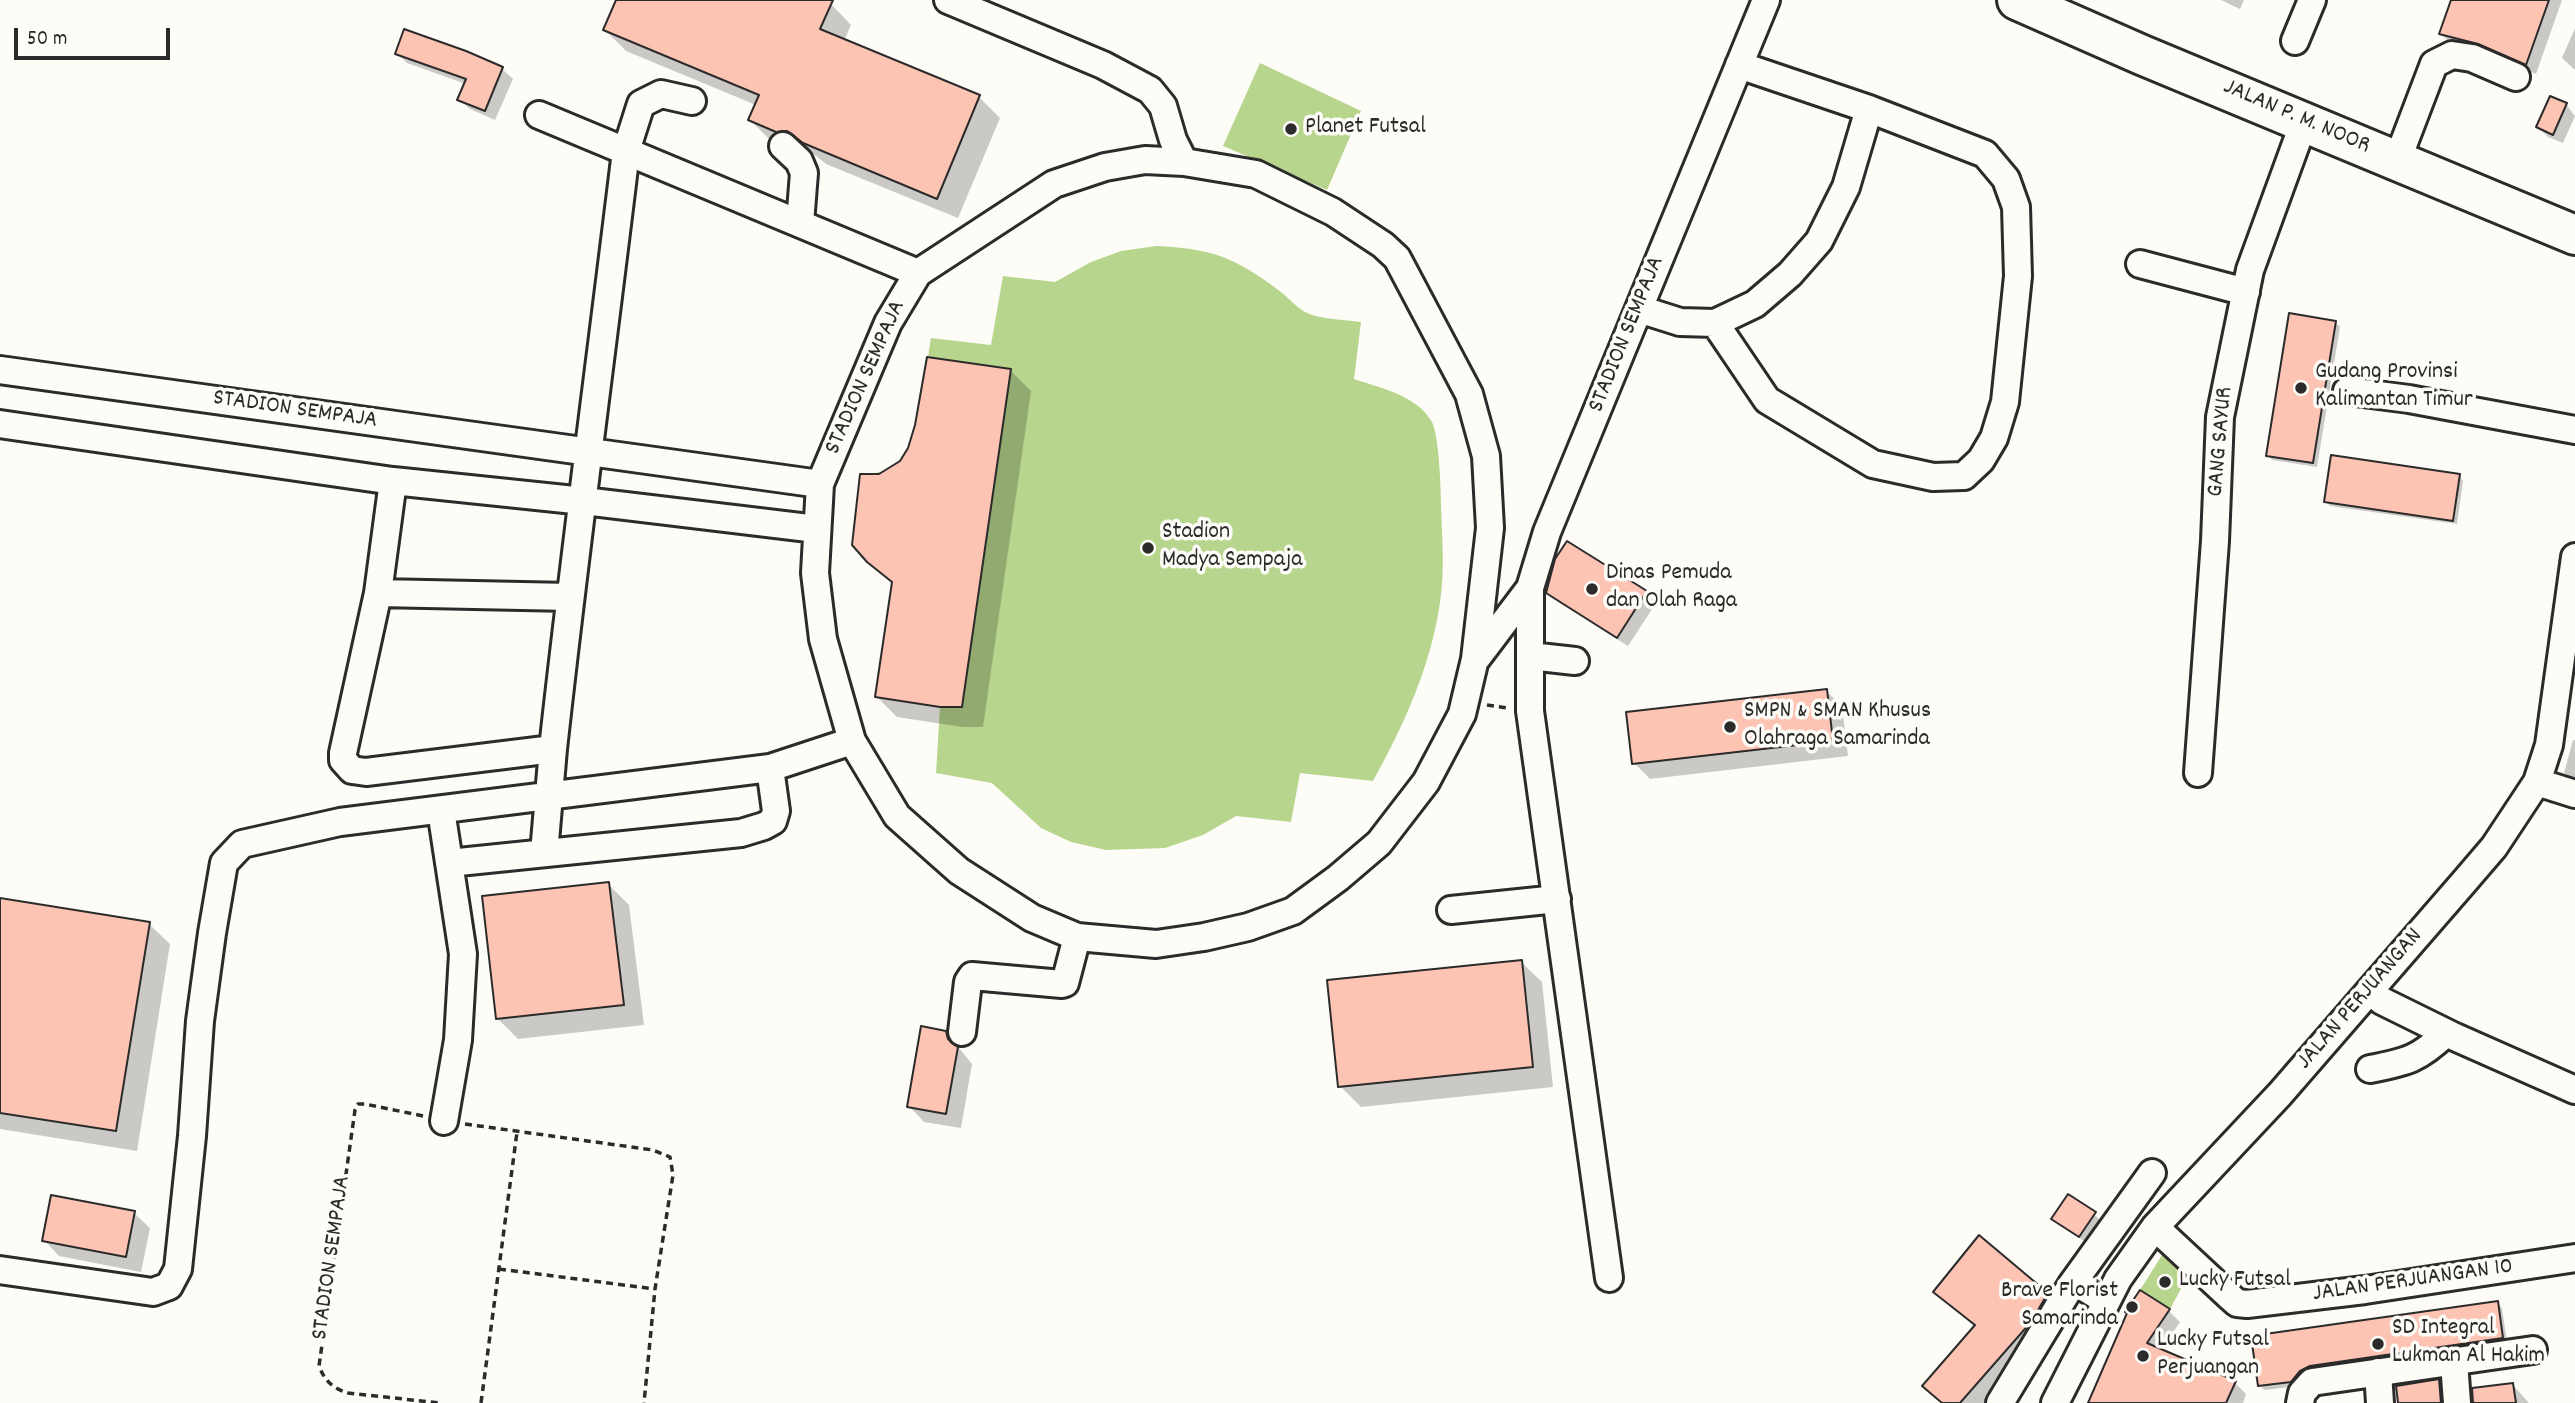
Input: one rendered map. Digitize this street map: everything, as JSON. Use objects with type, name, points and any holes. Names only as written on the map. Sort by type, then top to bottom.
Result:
[{"type":"highway","name":"JALAN P. M. NOOR","points":[[2037,4],[2304,122],[2575,235]]},
{"type":"street","points":[[948,0],[1102,65],[1150,90],[1164,106],[1173,140],[1184,162]]},
{"type":"street","name":"STADION SEMPAJA","points":[[1475,659],[1530,588],[1547,533],[1766,0]]},
{"type":"street","points":[[2295,41],[2312,0]]},
{"type":"street","points":[[2397,160],[2434,64],[2452,55],[2472,58],[2516,77]]},
{"type":"street","points":[[1715,323],[1767,400],[1873,464],[1933,477],[1964,476],[1982,460],[1994,438],[2005,402],[2018,276],[2016,207],[2006,179],[1985,154],[1869,109],[1739,65]]},
{"type":"street","points":[[544,853],[570,597],[626,151],[641,104],[661,94],[692,101]]},
{"type":"street","points":[[1639,309],[1680,322],[1715,323],[1755,304],[1790,274],[1819,241],[1846,187],[1869,109]]},
{"type":"street","name":"STADION SEMPAJA","points":[[539,115],[918,273]]},
{"type":"street","name":"GANG SAYUR","points":[[2198,774],[2215,541],[2220,417],[2250,270],[2304,122]]},
{"type":"street","points":[[783,146],[799,160],[804,173],[800,223]]},
{"type":"street","name":"STADION SEMPAJA","points":[[1145,160],[1184,162],[1256,174],[1333,212],[1397,258],[1469,394],[1486,456],[1490,528],[1475,659],[1462,714],[1426,782],[1379,843],[1293,911],[1248,927],[1156,944],[1077,937],[1032,918],[959,871],[897,816],[852,741],[823,639],[815,573],[820,484],[888,323],[918,273],[1054,184],[1105,167],[1145,160]]},
{"type":"street","points":[[2140,264],[2246,292]]},
{"type":"street","name":"STADION SEMPAJA","points":[[0,370],[820,484]]},
{"type":"street","points":[[2347,391],[2409,399],[2575,430]]},
{"type":"street","points":[[0,424],[393,481],[584,500],[817,529]]},
{"type":"street","points":[[393,481],[378,593],[343,760],[352,770],[366,772],[553,749]]},
{"type":"street","name":"JALAN PERJUANGAN","points":[[2055,1403],[2106,1301],[2134,1254],[2155,1227],[2280,1094],[2494,847],[2537,782],[2549,746],[2574,566]]},
{"type":"street","points":[[1530,588],[1530,711],[1609,1278]]},
{"type":"street","points":[[378,593],[570,597]]},
{"type":"street","points":[[1530,656],[1575,661]]},
{"type":"street","points":[[0,1270],[153,1292],[169,1286],[178,1269],[192,1136],[200,1021],[225,863],[242,844],[340,822],[770,768],[852,741]]},
{"type":"street","points":[[449,863],[741,833],[773,821],[776,811],[770,768]]},
{"type":"street","points":[[2537,782],[2575,794]]},
{"type":"street","points":[[441,810],[463,954],[458,1040],[444,1121]]},
{"type":"street","points":[[1451,910],[1557,899]]},
{"type":"street","points":[[962,1032],[968,982],[972,976],[1065,983],[1077,937]]},
{"type":"street","points":[[2370,991],[2382,1001],[2446,1032],[2575,1090]]},
{"type":"street","points":[[2370,1069],[2404,1063],[2427,1051],[2446,1032]]},
{"type":"street","points":[[2000,1403],[2072,1283],[2152,1173]]},
{"type":"street","name":"JALAN PERJUANGAN 10","points":[[2155,1227],[2237,1303],[2247,1304],[2365,1290],[2575,1258]]},
{"type":"street","points":[[2072,1283],[2106,1301]]},
{"type":"street","points":[[2300,1403],[2302,1392],[2312,1382],[2533,1350]]},
{"type":"street","points":[[2454,1362],[2457,1403]]},
{"type":"street","points":[[2378,1372],[2380,1403]]},
{"type":"path","points":[[1465,701],[1530,711]]},
{"type":"path","name":"STADION SEMPAJA","points":[[440,1403],[335,1390],[325,1379],[319,1366],[321,1338],[358,1104],[444,1121],[653,1150],[670,1157],[673,1175],[655,1289],[643,1403]]},
{"type":"path","points":[[481,1403],[517,1132]]},
{"type":"path","points":[[499,1269],[655,1289]]},
{"type":"green space","name":"Planet Futsal","points":[[1260,63],[1361,111],[1327,190],[1223,146]]},
{"type":"green space","name":"Stadion Madya Sempaja","points":[[1156,246],[1192,249],[1221,256],[1261,278],[1307,313],[1361,322],[1354,379],[1408,399],[1432,422],[1438,450],[1441,488],[1442,590],[1436,626],[1423,672],[1405,717],[1373,781],[1300,773],[1291,822],[1236,816],[1203,835],[1165,848],[1106,850],[1071,842],[1041,828],[992,783],[936,773],[940,707],[875,697],[892,582],[867,562],[852,545],[860,474],[871,474],[897,464],[913,437],[931,338],[991,345],[1003,276],[1055,282],[1091,262],[1121,251]]},
{"type":"green space","name":"Lucky Futsal","points":[[2164,1252],[2189,1274],[2170,1309],[2140,1290]]},
{"type":"building","points":[[616,0],[833,0],[820,29],[980,95],[937,199],[803,143],[787,131],[776,132],[748,120],[759,95],[603,30]]},
{"type":"building","points":[[2451,0],[2549,0],[2526,65],[2478,44],[2439,34]]},
{"type":"building","points":[[404,29],[503,67],[485,111],[457,100],[466,79],[395,54]]},
{"type":"building","points":[[2550,96],[2567,103],[2553,135],[2536,127]]},
{"type":"building","name":"Gudang Provinsi Kalimantan Timur","points":[[2289,313],[2336,321],[2313,463],[2266,456]]},
{"type":"building","points":[[927,357],[1011,369],[962,707],[940,707],[875,697],[892,582],[867,562],[852,545],[860,474],[879,474],[900,461],[908,448],[915,425]]},
{"type":"building","name":"Gudang Provinsi Kalimantan Timur","points":[[2331,455],[2460,474],[2453,521],[2324,502]]},
{"type":"building","name":"Dinas Pemuda dan Olah Raga","points":[[1567,541],[1647,591],[1617,638],[1546,593],[1555,559]]},
{"type":"building","name":"SMPN & SMAN Khusus Olahraga Samarinda","points":[[1827,689],[1833,741],[1632,764],[1626,712]]},
{"type":"building","points":[[609,882],[624,1005],[496,1019],[482,896]]},
{"type":"building","points":[[0,898],[150,922],[116,1131],[0,1113]]},
{"type":"building","points":[[1522,960],[1533,1067],[1338,1087],[1327,980]]},
{"type":"building","points":[[921,1026],[946,1031],[948,1039],[958,1047],[946,1114],[907,1107]]},
{"type":"building","points":[[2068,1194],[2096,1212],[2079,1237],[2051,1219]]},
{"type":"building","points":[[51,1195],[135,1211],[126,1257],[42,1241]]},
{"type":"building","points":[[1979,1235],[2048,1293],[2031,1322],[1960,1403],[1942,1403],[1922,1386],[1975,1325],[1933,1292]]},
{"type":"building","name":"Lucky Futsal Perjuangan","points":[[2140,1290],[2170,1309],[2147,1343],[2236,1381],[2226,1403],[2088,1403],[2127,1313],[2125,1312]]},
{"type":"building","name":"SD Integral Lukman Al Hakim","points":[[2498,1301],[2503,1338],[2310,1366],[2300,1371],[2291,1382],[2258,1386],[2251,1336]]},
{"type":"building","points":[[2439,1379],[2441,1403],[2398,1403],[2396,1386]]},
{"type":"building","points":[[2513,1383],[2516,1403],[2473,1403],[2472,1388]]},
{"type":"place","name":"Planet Futsal","points":[[1291,129]]},
{"type":"place","name":"Gudang Provinsi Kalimantan Timur","points":[[2301,388]]},
{"type":"place","name":"Stadion Madya Sempaja","points":[[1148,548]]},
{"type":"place","name":"Dinas Pemuda dan Olah Raga","points":[[1592,589]]},
{"type":"place","name":"SMPN & SMAN Khusus Olahraga Samarinda","points":[[1730,727]]},
{"type":"place","name":"Lucky Futsal","points":[[2165,1282]]},
{"type":"place","name":"Brave Florist Samarinda","points":[[2132,1307]]},
{"type":"place","name":"SD Integral Lukman Al Hakim","points":[[2378,1344]]},
{"type":"place","name":"Lucky Futsal Perjuangan","points":[[2143,1356]]}]
